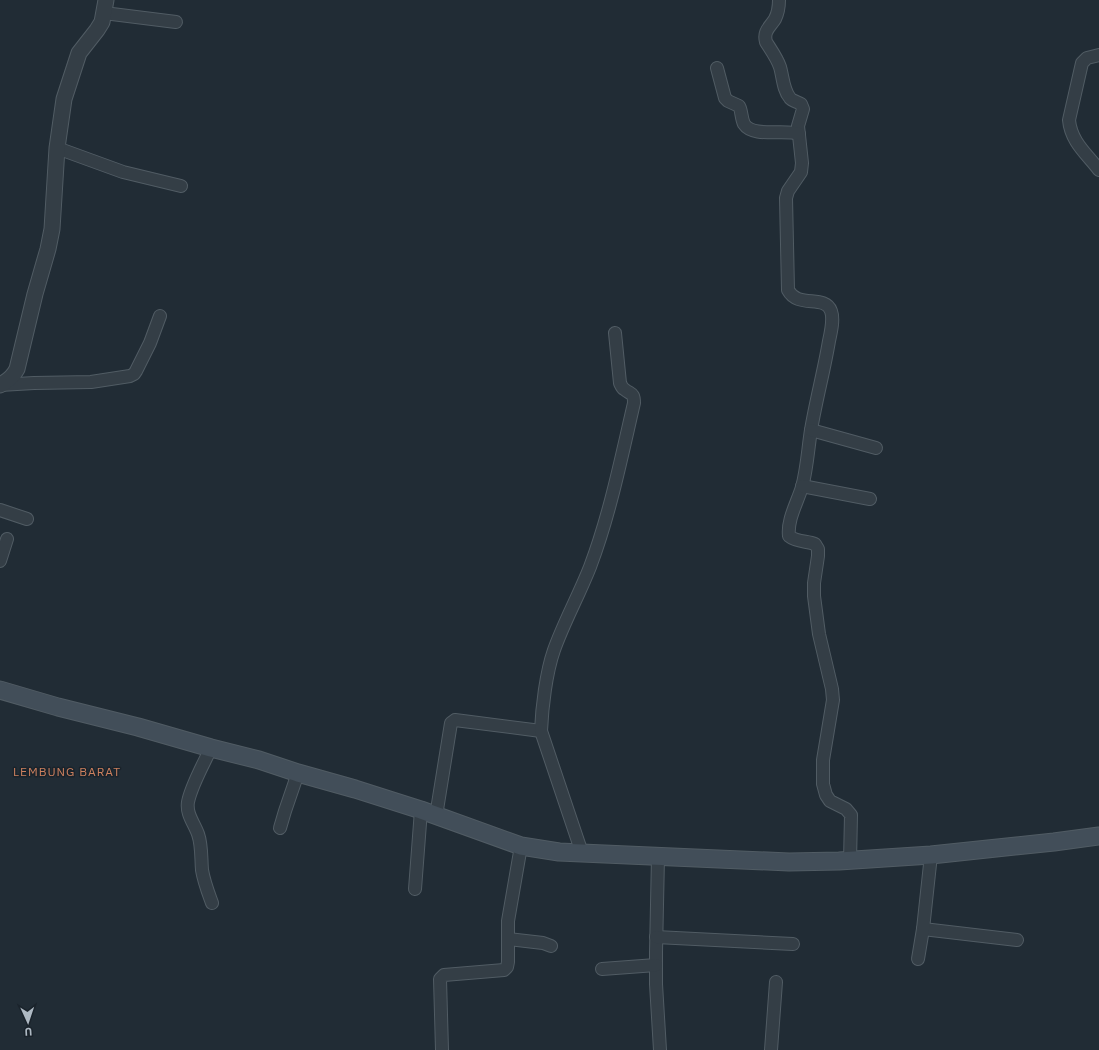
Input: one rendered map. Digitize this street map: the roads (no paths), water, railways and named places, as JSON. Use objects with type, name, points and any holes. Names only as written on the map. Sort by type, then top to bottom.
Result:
[{"type":"main road","points":[[0,690],[58,707],[259,760],[355,789],[521,846],[559,852],[789,862],[850,861],[931,855],[1099,836]]},
{"type":"street","points":[[779,0],[777,14],[764,34],[765,39],[780,69],[790,98],[803,106],[802,116],[798,126],[802,163],[801,172],[788,191],[786,198],[788,290],[795,298],[822,302],[828,306],[832,312],[826,359],[811,430],[808,457],[802,486],[788,528],[789,536],[793,539],[808,541],[815,544],[818,549],[814,596],[819,634],[832,689],[833,700],[823,760],[823,784],[826,795],[830,801],[846,809],[851,815],[850,861]]},
{"type":"street","points":[[0,385],[8,381],[17,370],[35,294],[48,249],[52,229],[57,148],[64,99],[79,53],[102,22],[105,6],[176,22]]},
{"type":"street","points":[[1099,55],[1087,58],[1082,63],[1069,120],[1070,129],[1077,144],[1099,170]]},
{"type":"street","points":[[717,68],[725,98],[739,106],[741,110],[741,117],[747,128],[765,133],[793,132],[799,134]]},
{"type":"street","points":[[57,148],[123,172],[181,186]]},
{"type":"street","points":[[0,385],[90,382],[130,376],[136,371],[150,343],[160,316]]},
{"type":"street","points":[[582,853],[541,731],[542,712],[547,678],[553,652],[590,567],[605,522],[634,404],[632,394],[624,390],[620,383],[615,333]]},
{"type":"street","points":[[811,430],[876,448]]},
{"type":"street","points":[[802,486],[870,499]]},
{"type":"street","points":[[0,510],[28,519]]},
{"type":"street","points":[[0,561],[7,539]]},
{"type":"street","points":[[415,889],[428,813],[451,723],[455,720],[541,731]]},
{"type":"street","points":[[211,748],[191,793],[188,803],[188,813],[199,835],[205,883],[212,902]]},
{"type":"street","points":[[280,828],[298,773]]},
{"type":"street","points":[[442,1050],[440,979],[444,975],[504,970],[507,967],[508,920],[521,846]]},
{"type":"street","points":[[918,959],[923,929],[931,855]]},
{"type":"street","points":[[658,856],[656,965],[660,1050]]},
{"type":"street","points":[[923,929],[1017,940]]},
{"type":"street","points":[[656,937],[794,944]]},
{"type":"street","points":[[508,939],[543,943],[552,946]]},
{"type":"street","points":[[602,968],[656,965]]},
{"type":"street","points":[[771,1050],[776,982]]},
{"type":"district","name":"LEMBUNG BARAT","points":[[67,772]]}]
